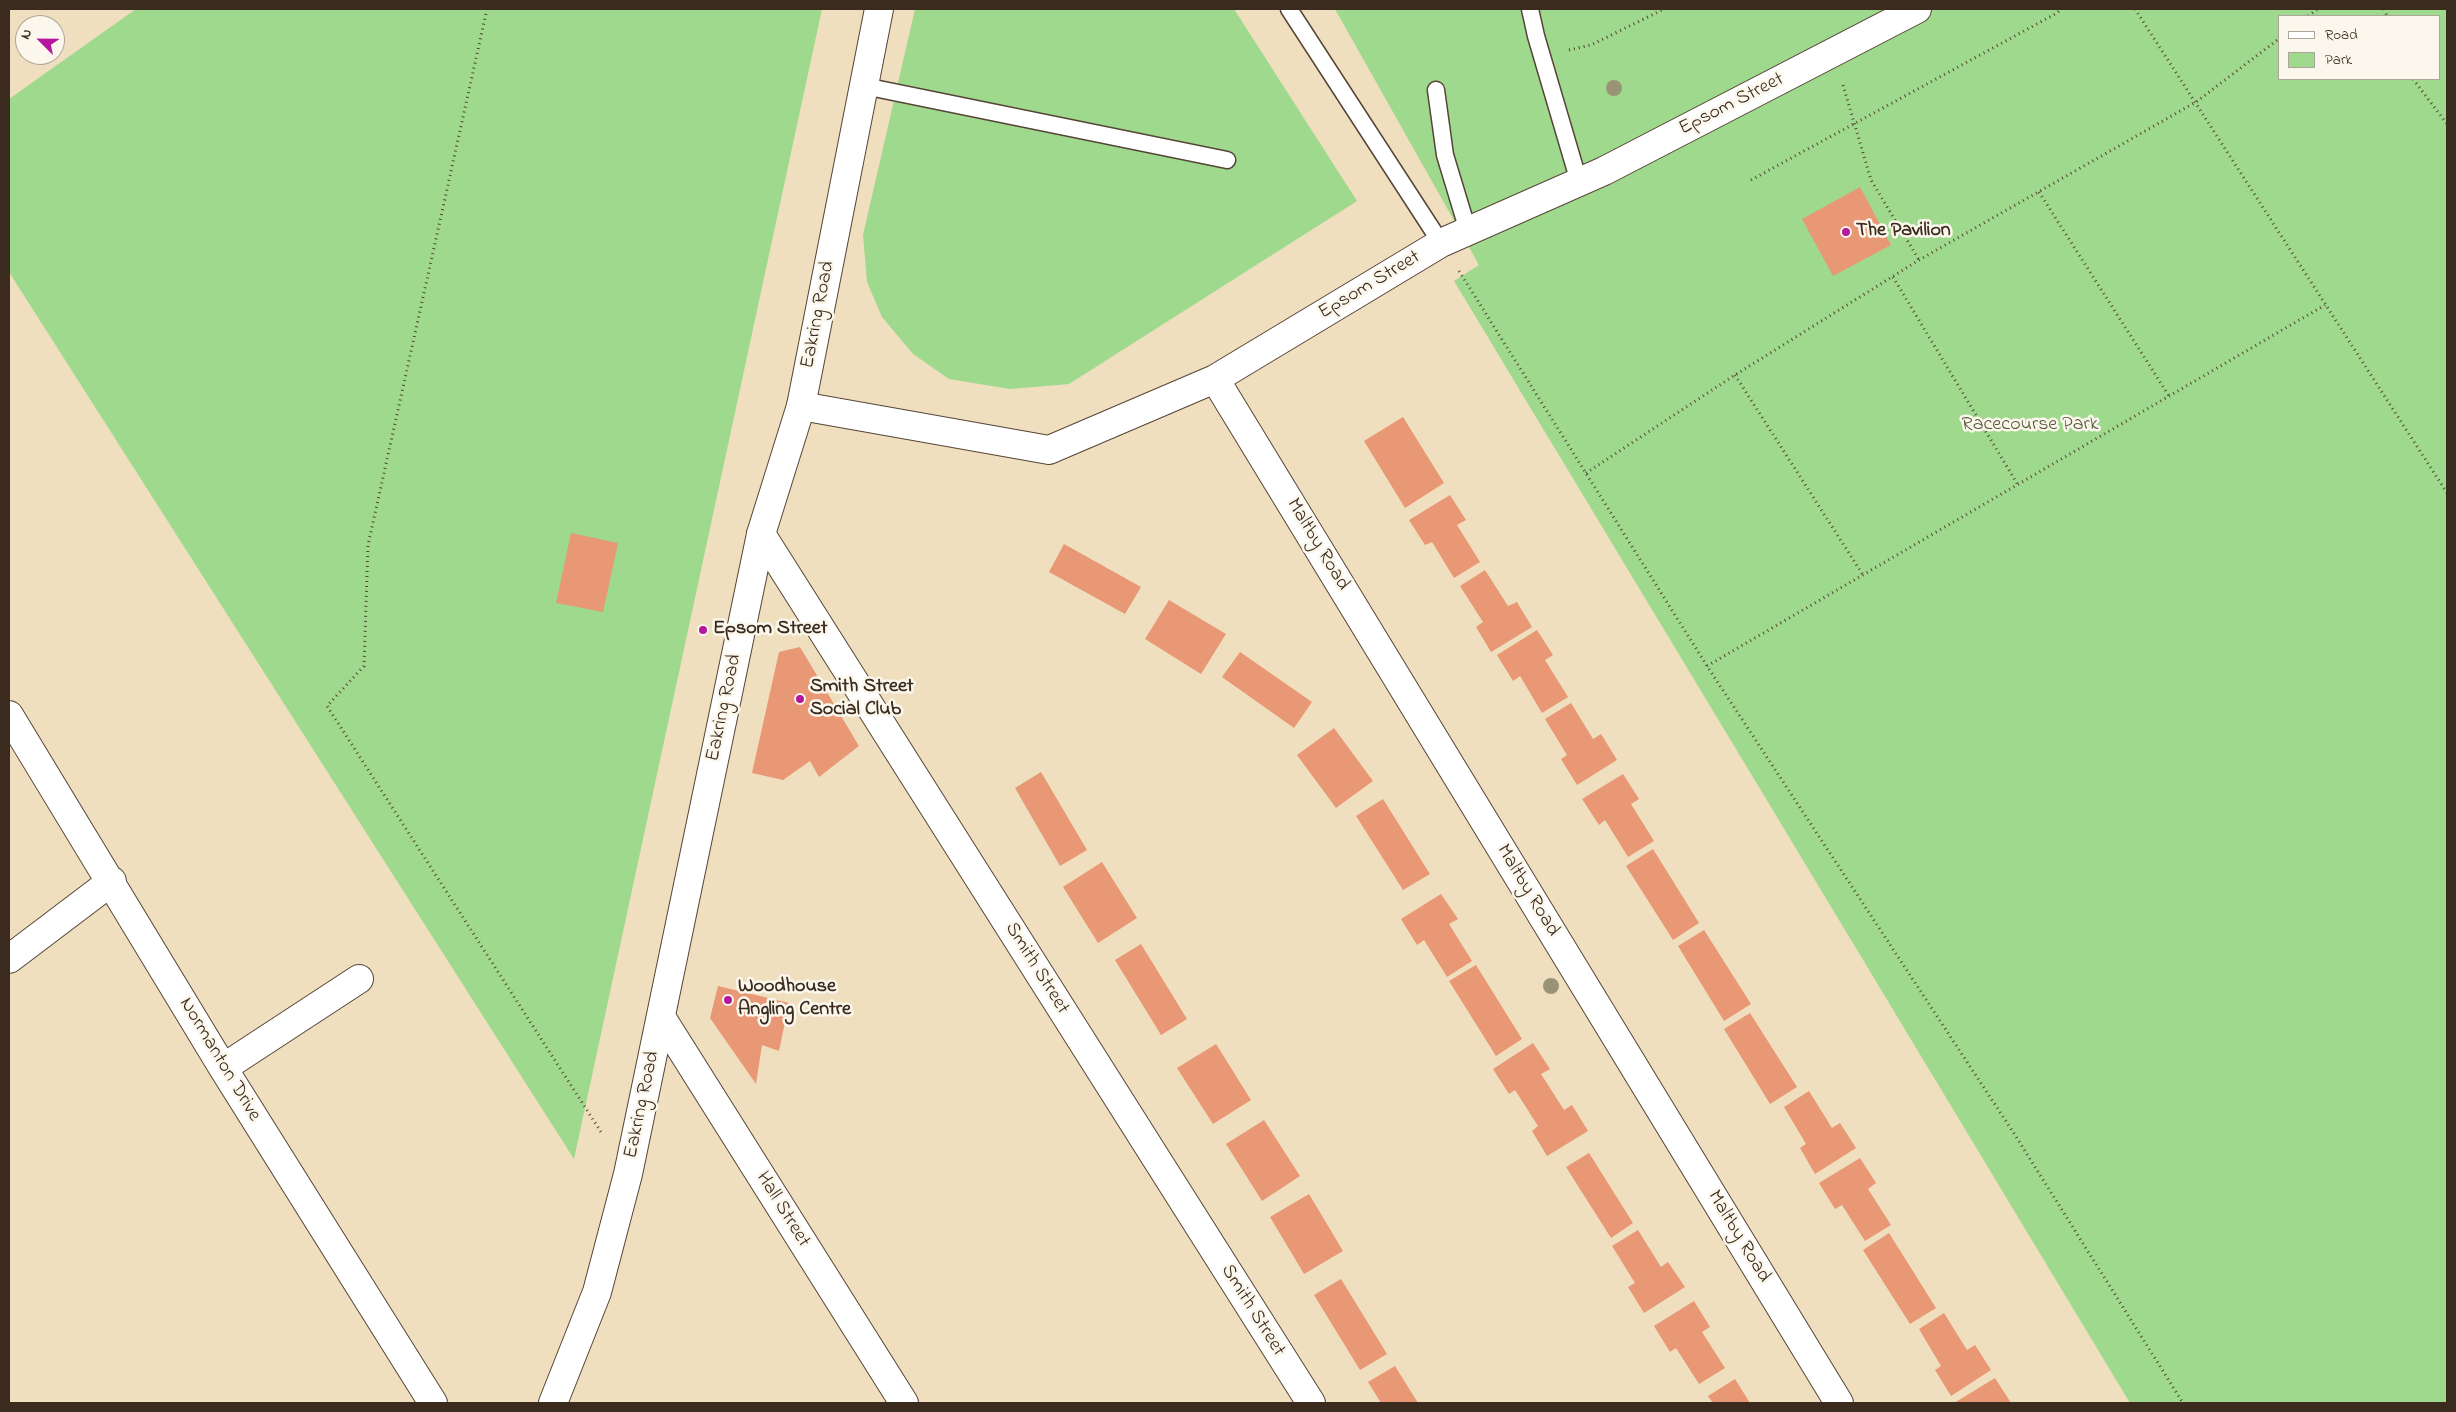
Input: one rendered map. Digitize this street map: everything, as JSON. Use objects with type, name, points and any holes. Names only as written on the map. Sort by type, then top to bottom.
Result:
[{"type":"street","name":"Eakring Road","points":[[553,1403],[597,1292],[628,1174],[761,534],[800,406],[879,9]]},
{"type":"street","name":"Epsom Street","points":[[800,406],[1049,450],[1216,379],[1441,243],[1579,182],[1917,9]]},
{"type":"street","name":"Maltby Road","points":[[1216,379],[1839,1403]]},
{"type":"street","name":"Smith Street","points":[[761,534],[1311,1403]]},
{"type":"street","name":"Normanton Drive","points":[[9,715],[112,882],[223,1068],[434,1403]]},
{"type":"street","points":[[9,959],[112,882]]},
{"type":"street","points":[[223,1068],[359,980]]},
{"type":"street","name":"Hall Street","points":[[661,1017],[904,1403]]},
{"type":"lane","points":[[1289,9],[1441,243]]},
{"type":"lane","points":[[1530,9],[1579,182]]},
{"type":"lane","points":[[864,86],[1227,160]]},
{"type":"lane","points":[[1436,90],[1445,155],[1468,231]]},
{"type":"path","points":[[488,9],[368,545],[364,666],[327,706],[628,1174]]},
{"type":"path","points":[[1542,55],[1591,45],[1664,9]]},
{"type":"path","points":[[1751,180],[2057,13],[2060,9]]},
{"type":"path","points":[[2136,9],[2324,305],[2447,493]]},
{"type":"path","points":[[1586,472],[1735,374],[1919,260],[2196,102],[2278,40]]},
{"type":"path","points":[[1830,55],[1842,84],[1871,180],[1919,260]]},
{"type":"path","points":[[2414,80],[2447,124]]},
{"type":"path","points":[[2038,192],[2169,396]]},
{"type":"path","points":[[1441,243],[1707,666],[2015,1135],[2183,1403]]},
{"type":"path","points":[[1893,277],[2018,485]]},
{"type":"path","points":[[1707,666],[2324,305]]},
{"type":"path","points":[[1735,374],[1863,576]]},
{"type":"green space","points":[[136,9],[822,9],[574,1159],[9,272],[9,99],[57,65],[65,65],[65,59]]},
{"type":"green space","points":[[915,9],[1234,9],[1357,201],[1069,384],[1010,389],[949,379],[913,354],[882,317],[867,282],[863,235]]},
{"type":"green space","name":"Racecourse Park","points":[[1335,9],[2447,9],[2447,1403],[2130,1403],[1454,281],[1479,265]]},
{"type":"building","name":"The Pavilion","points":[[1860,187],[1891,245],[1833,276],[1802,219]]},
{"type":"building","points":[[1403,417],[1444,483],[1405,508],[1364,441]]},
{"type":"building","points":[[1450,495],[1466,520],[1457,525],[1480,562],[1454,578],[1432,542],[1425,545],[1409,520]]},
{"type":"building","points":[[571,533],[618,543],[603,612],[556,603]]},
{"type":"building","points":[[1064,544],[1141,587],[1125,614],[1049,572]]},
{"type":"building","points":[[1485,570],[1508,606],[1517,602],[1532,627],[1491,652],[1476,627],[1483,622],[1460,586]]},
{"type":"building","points":[[1169,600],[1226,634],[1201,674],[1145,639]]},
{"type":"building","points":[[1537,630],[1553,655],[1545,660],[1568,697],[1542,713],[1520,676],[1513,681],[1497,655]]},
{"type":"building","name":"Smith Street Social Club","points":[[800,647],[859,746],[819,777],[810,761],[783,780],[752,773],[779,652]]},
{"type":"building","points":[[1240,652],[1312,702],[1294,728],[1222,677]]},
{"type":"building","points":[[1571,703],[1593,739],[1601,734],[1617,760],[1577,785],[1561,759],[1567,755],[1545,719]]},
{"type":"building","points":[[1334,728],[1373,781],[1336,808],[1297,755]]},
{"type":"building","points":[[1041,772],[1087,850],[1060,866],[1015,788]]},
{"type":"building","points":[[1623,774],[1639,799],[1631,804],[1654,841],[1628,857],[1605,820],[1599,825],[1582,799]]},
{"type":"building","points":[[1383,799],[1430,874],[1403,890],[1356,816]]},
{"type":"building","points":[[1653,849],[1699,923],[1673,940],[1626,866]]},
{"type":"building","points":[[1102,862],[1137,918],[1098,943],[1063,887]]},
{"type":"building","points":[[1441,894],[1458,919],[1449,924],[1472,961],[1447,977],[1424,940],[1417,945],[1401,919]]},
{"type":"building","points":[[1704,930],[1751,1004],[1724,1021],[1678,946]]},
{"type":"building","points":[[1141,944],[1187,1019],[1161,1035],[1115,960]]},
{"type":"building","points":[[1476,965],[1522,1039],[1496,1056],[1449,981]]},
{"type":"building","points":[[718,986],[789,1003],[779,1051],[762,1045],[756,1084],[710,1018]]},
{"type":"building","points":[[1750,1013],[1797,1087],[1770,1104],[1724,1029]]},
{"type":"building","points":[[1533,1043],[1550,1069],[1541,1074],[1564,1110],[1572,1105],[1588,1131],[1547,1156],[1532,1131],[1538,1126],[1515,1090],[1509,1094],[1493,1069]]},
{"type":"building","points":[[1216,1044],[1251,1100],[1213,1124],[1177,1068]]},
{"type":"building","points":[[1809,1091],[1832,1128],[1840,1123],[1856,1148],[1815,1174],[1800,1148],[1806,1144],[1784,1107]]},
{"type":"building","points":[[1264,1120],[1300,1176],[1262,1201],[1226,1144]]},
{"type":"building","points":[[1589,1153],[1633,1223],[1611,1238],[1566,1167]]},
{"type":"building","points":[[1860,1158],[1876,1183],[1868,1189],[1891,1225],[1865,1241],[1842,1205],[1835,1209],[1819,1183]]},
{"type":"building","points":[[1309,1194],[1343,1251],[1304,1274],[1270,1217]]},
{"type":"building","points":[[1638,1230],[1661,1267],[1668,1262],[1685,1287],[1644,1313],[1628,1287],[1635,1283],[1612,1246]]},
{"type":"building","points":[[1889,1233],[1936,1308],[1910,1324],[1863,1250]]},
{"type":"building","points":[[1341,1279],[1387,1354],[1360,1370],[1314,1295]]},
{"type":"building","points":[[1694,1301],[1710,1327],[1702,1332],[1725,1368],[1699,1384],[1676,1348],[1670,1352],[1654,1326]]},
{"type":"building","points":[[1944,1313],[1967,1350],[1975,1345],[1991,1370],[1951,1396],[1935,1370],[1941,1366],[1919,1329]]},
{"type":"building","points":[[1395,1366],[1418,1403],[1381,1403],[1368,1382]]},
{"type":"building","points":[[1995,1378],[2011,1403],[1954,1403]]},
{"type":"building","points":[[1735,1379],[1750,1403],[1713,1403],[1708,1396]]},
{"type":"place","name":"The Pavilion","points":[[1846,232]]},
{"type":"place","name":"Epsom Street","points":[[703,630]]},
{"type":"place","name":"Smith Street Social Club","points":[[800,699]]},
{"type":"place","name":"Woodhouse Angling Centre","points":[[728,1000]]}]
